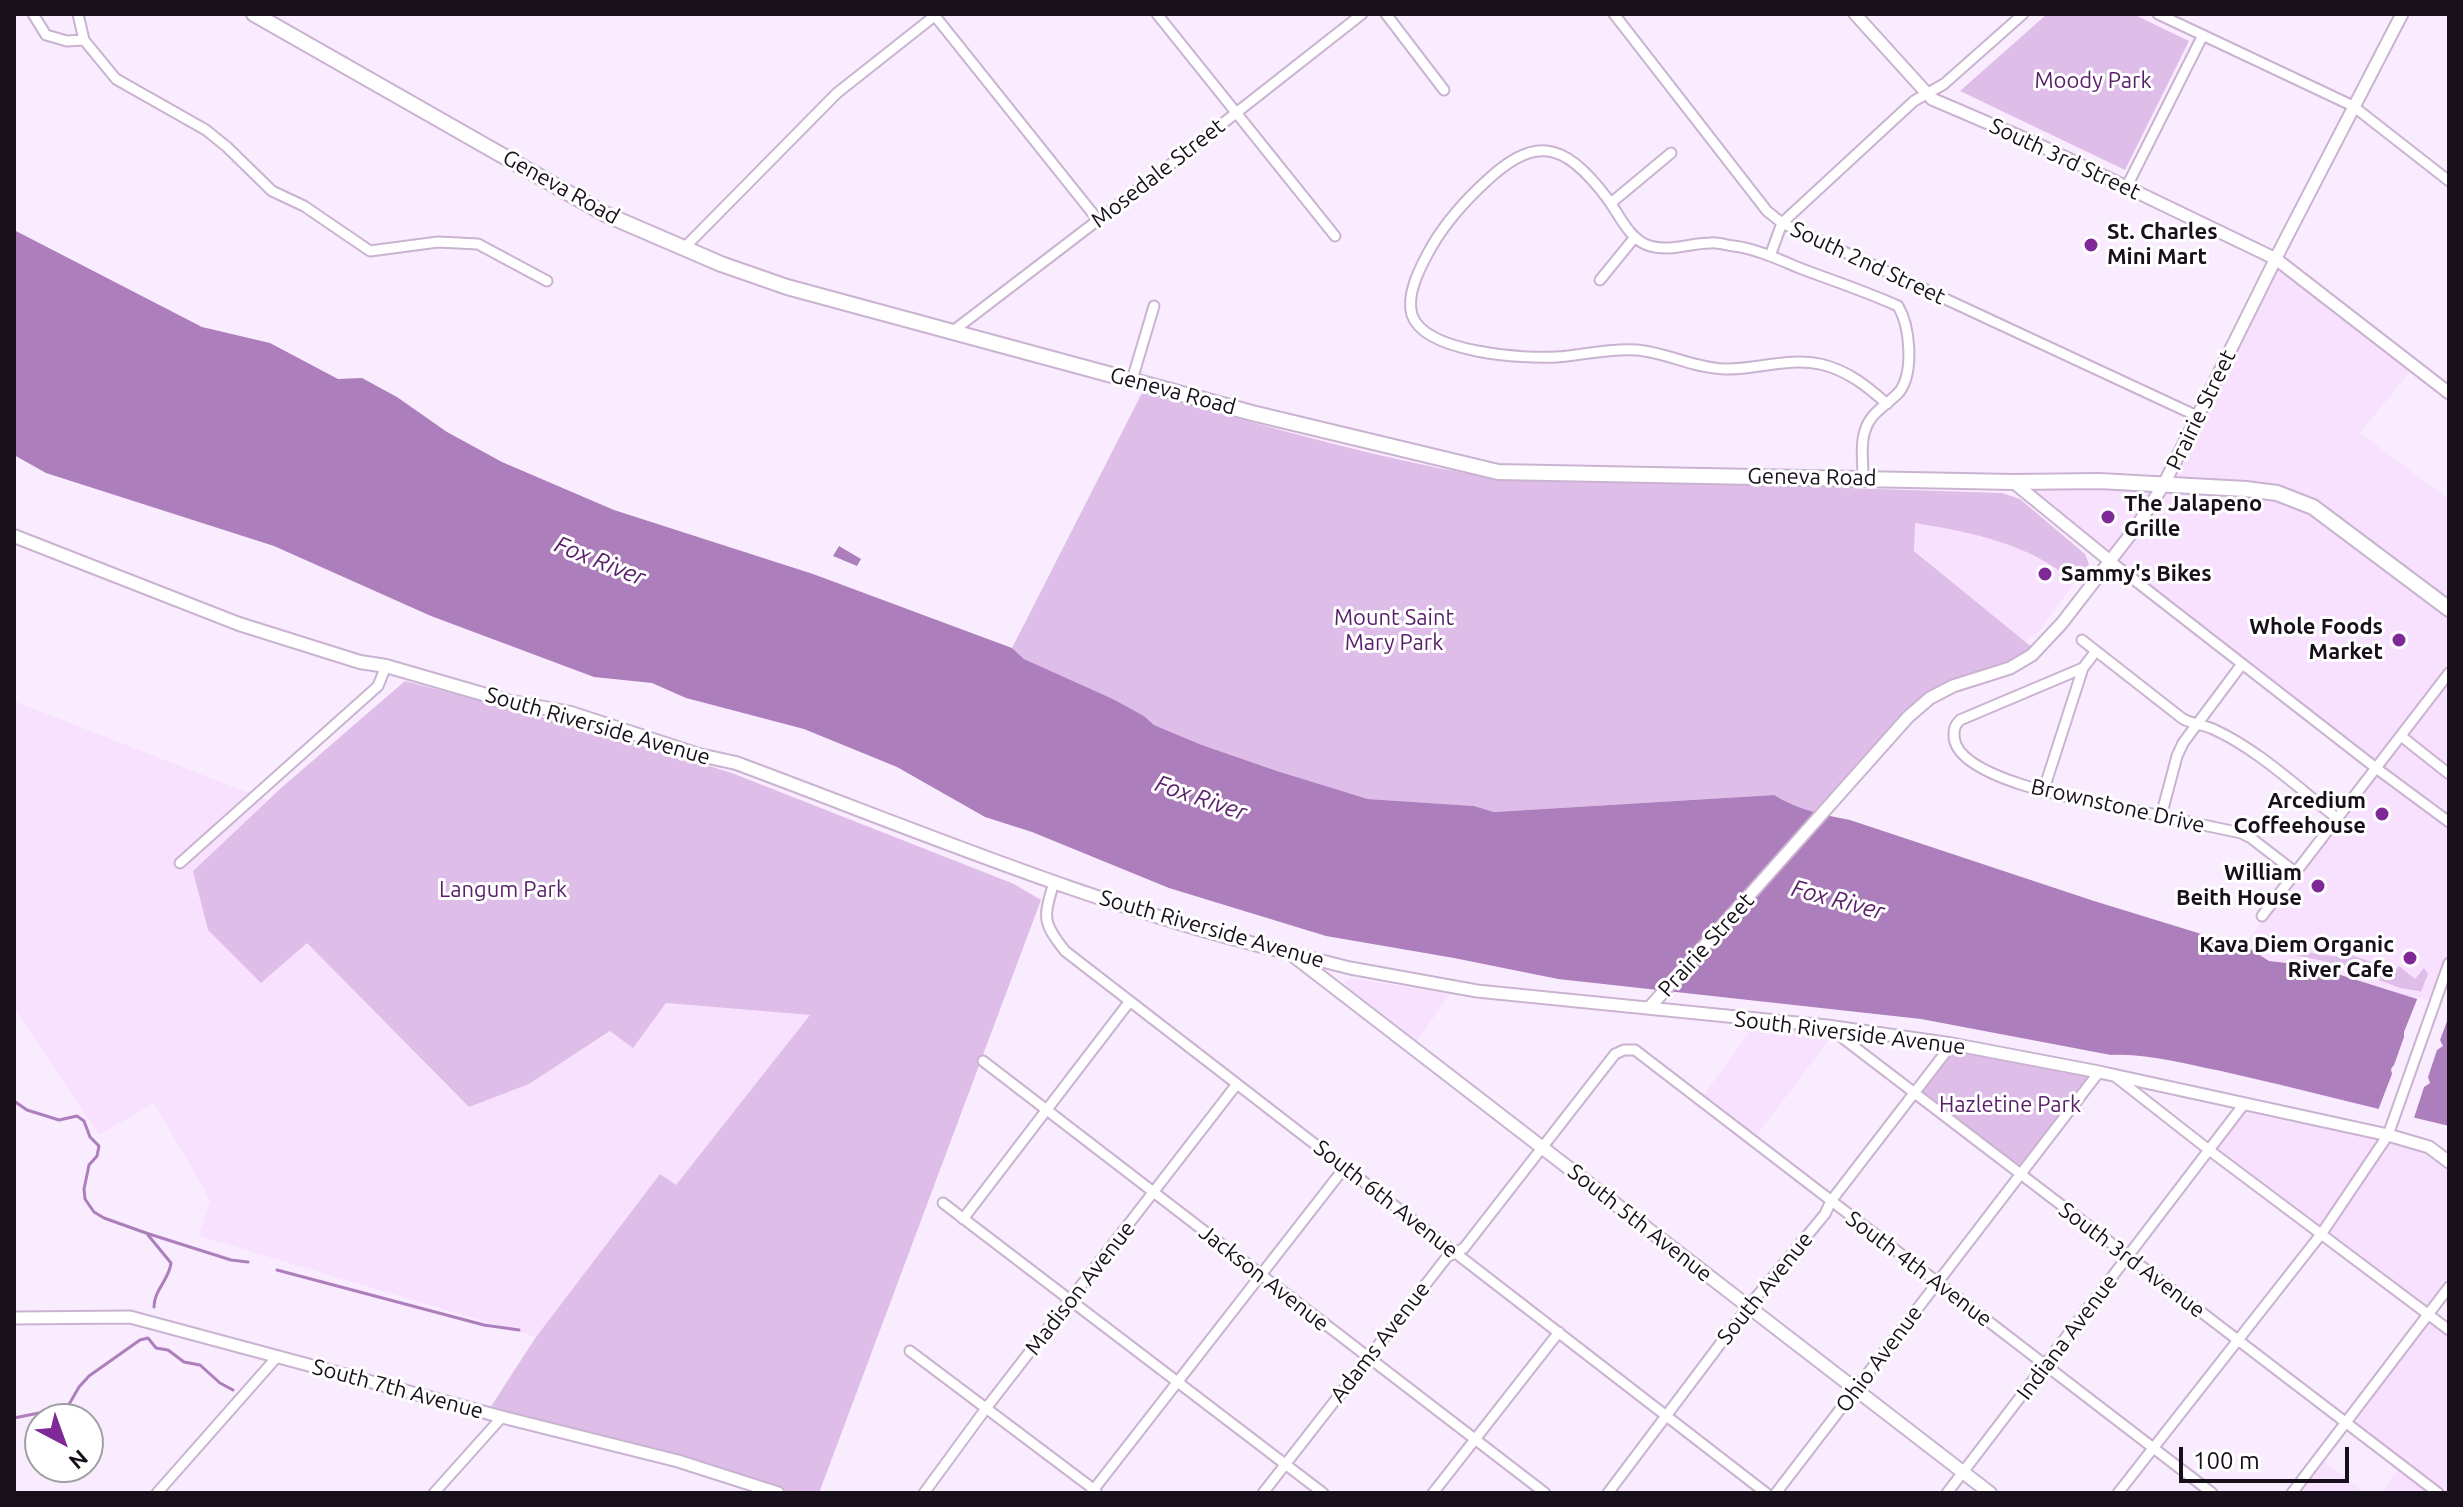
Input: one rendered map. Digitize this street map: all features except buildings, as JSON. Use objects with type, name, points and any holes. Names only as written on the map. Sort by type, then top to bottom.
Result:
[{"type":"main road","name":"Geneva Road","points":[[254,14],[605,214],[731,268],[787,287],[1252,413],[1498,472],[2164,484]]},
{"type":"main road","points":[[2164,484],[2246,489],[2293,498],[2313,507],[2449,609]]},
{"type":"main road","name":"South Riverside Avenue","points":[[14,536],[239,624],[360,662],[386,666],[507,701],[571,713],[699,755],[736,763],[1169,922],[1290,953]]},
{"type":"main road","name":"South 5th Avenue","points":[[1290,953],[1990,1493]]},
{"type":"street","points":[[33,14],[46,35],[67,41],[84,40]]},
{"type":"street","points":[[78,14],[84,40],[116,79],[206,130],[272,191],[304,206],[370,251],[438,242],[478,244],[547,281]]},
{"type":"street","points":[[1157,14],[1335,236]]},
{"type":"street","name":"Mosedale Street","points":[[953,331],[1362,14]]},
{"type":"street","points":[[1386,14],[1444,90]]},
{"type":"street","name":"South 2nd Street","points":[[1614,14],[1767,211],[1782,223],[2197,416]]},
{"type":"street","name":"South 3rd Street","points":[[1855,14],[1932,99],[2037,144],[2276,259],[2449,393]]},
{"type":"street","points":[[1770,256],[1782,223],[1914,101],[1944,84],[2023,14]]},
{"type":"street","points":[[2158,14],[2353,106],[2449,181]]},
{"type":"street","name":"Prairie Street","points":[[1649,1008],[1908,717],[1930,698],[1953,686],[2010,668],[2032,655],[2054,633],[2110,561],[2164,484],[2402,14]]},
{"type":"street","points":[[684,248],[830,100],[936,15],[1098,220]]},
{"type":"street","points":[[2126,188],[2203,35]]},
{"type":"street","points":[[1863,478],[1866,428],[1900,390],[1906,377],[1908,333],[1898,306],[1746,247],[1711,242],[1665,249],[1648,246],[1635,237],[1580,167],[1564,156],[1540,150],[1515,157],[1505,164],[1453,214],[1421,266],[1413,289],[1410,304],[1415,320],[1429,334],[1474,350],[1511,356],[1558,357],[1636,350],[1708,368],[1738,369],[1804,362],[1819,364],[1861,381],[1887,404]]},
{"type":"street","points":[[1611,203],[1671,153]]},
{"type":"street","points":[[1600,280],[1635,237]]},
{"type":"street","points":[[1132,380],[1154,306]]},
{"type":"street","points":[[2013,482],[2242,664],[2449,822]]},
{"type":"street","points":[[2082,640],[2183,719],[2197,726],[2210,727],[2232,739],[2337,818]]},
{"type":"street","points":[[2043,792],[2083,668],[2096,651]]},
{"type":"street","points":[[2161,816],[2183,743],[2242,664]]},
{"type":"street","points":[[180,863],[378,686],[386,666]]},
{"type":"street","name":"Brownstone Drive","points":[[2083,668],[1974,713],[1956,724],[1954,742],[1965,756],[1995,775],[2043,792],[2241,833],[2295,872]]},
{"type":"street","points":[[2262,916],[2449,673]]},
{"type":"street","points":[[2401,736],[2449,774]]},
{"type":"street","name":"South 6th Avenue","points":[[1054,882],[1045,915],[1051,933],[1065,951],[1766,1493]]},
{"type":"street","name":"South Riverside Avenue","points":[[1290,953],[1350,968],[1477,991],[1827,1026],[1952,1044],[2099,1072],[2388,1135],[2429,1147],[2449,1162]]},
{"type":"street","points":[[2118,1493],[2322,1233],[2388,1135],[2449,963]]},
{"type":"street","points":[[963,1219],[1130,1001]]},
{"type":"street","name":"South 3rd Avenue","points":[[1827,1026],[2438,1493]]},
{"type":"street","name":"South Avenue","points":[[1608,1493],[1748,1307],[1825,1214],[1831,1201],[1952,1044]]},
{"type":"street","name":"Adams Avenue","points":[[1263,1493],[1447,1257],[1464,1248],[1615,1054],[1624,1050]]},
{"type":"street","name":"South 4th Avenue","points":[[1624,1050],[1635,1050],[2212,1493]]},
{"type":"street","name":"Jackson Avenue","points":[[983,1061],[1545,1493]]},
{"type":"street","name":"Ohio Avenue","points":[[1776,1493],[2099,1072]]},
{"type":"street","points":[[2115,1076],[2449,1330]]},
{"type":"street","name":"Madison Avenue","points":[[924,1493],[1237,1084]]},
{"type":"street","name":"Indiana Avenue","points":[[1947,1493],[2244,1104]]},
{"type":"street","points":[[910,1351],[1095,1492],[1345,1167]]},
{"type":"street","points":[[943,1203],[1323,1493]]},
{"type":"street","points":[[2292,1493],[2449,1287]]},
{"type":"street","name":"South 7th Avenue","points":[[14,1318],[130,1317],[678,1461],[778,1493]]},
{"type":"street","points":[[1433,1493],[1559,1332]]},
{"type":"street","points":[[157,1493],[277,1357]]},
{"type":"street","points":[[434,1493],[502,1417]]},
{"type":"shaded area","points":[[2278,265],[2413,368],[2360,433],[2449,500],[2449,604],[2315,504],[2170,481]]},
{"type":"shaded area","points":[[2020,484],[2159,487],[2110,558]]},
{"type":"shaded area","points":[[2165,487],[2222,495],[2278,497],[2313,510],[2449,613],[2449,817],[2114,560]]},
{"type":"shaded area","points":[[1914,523],[1974,533],[2017,547],[2058,568],[2075,582],[2040,630],[2026,642],[1914,550]]},
{"type":"shaded area","points":[[14,701],[267,800],[193,871],[307,943],[469,1107],[529,1084],[611,1031],[633,1047],[666,1003],[811,1015],[676,1185],[660,1174],[536,1337],[199,1236],[210,1200],[154,1103],[99,1135],[14,1008]]},
{"type":"shaded area","points":[[2376,772],[2449,826],[2449,953],[2431,1003],[2312,966],[2269,961],[2244,945]]},
{"type":"shaded area","points":[[1351,978],[1450,994],[1417,1041],[1348,988],[1345,981]]},
{"type":"shaded area","points":[[1755,1024],[1825,1030],[1832,1036],[1754,1139],[1701,1099]]},
{"type":"shaded area","points":[[2245,1107],[2384,1138],[2321,1230],[2212,1150]]},
{"type":"shaded area","points":[[2388,1135],[2428,1150],[2449,1166],[2449,1282],[2428,1310],[2326,1233]]},
{"type":"shaded area","points":[[2429,1316],[2449,1332],[2449,1493],[2441,1493],[2349,1422]]},
{"type":"shaded area","points":[[2321,1459],[2366,1493],[2294,1493]]},
{"type":"shaded area","points":[[2401,1467],[2434,1493],[2380,1493]]},
{"type":"green space","name":"Moody Park","points":[[2047,14],[2133,14],[2189,41],[2125,170],[1960,91]]},
{"type":"green space","name":"Mount Saint Mary Park","points":[[1142,393],[1354,449],[1483,476],[2002,493],[2020,499],[2085,554],[2089,564],[2075,582],[2019,549],[1979,536],[1915,523],[1914,551],[2033,648],[2006,665],[1952,681],[1816,814],[1774,795],[1494,812],[1474,806],[1368,799],[1277,771],[1154,725],[1113,699],[1024,659],[1012,648]]},
{"type":"green space","name":"Langum Park","points":[[405,681],[569,724],[732,773],[1014,884],[1041,900],[819,1493],[778,1493],[488,1411],[536,1337],[660,1174],[676,1185],[810,1015],[666,1003],[633,1048],[610,1031],[529,1084],[469,1107],[307,943],[261,983],[208,930],[193,871],[281,788]]},
{"type":"green space","points":[[2270,934],[2267,946],[2345,958],[2348,954],[2395,970],[2399,966],[2415,979],[2424,968],[2428,974],[2421,992],[2400,988],[2373,978],[2372,970],[2363,966],[2340,965],[2266,949],[2261,940]]},
{"type":"green space","name":"Hazletine Park","points":[[1954,1046],[2093,1075],[2020,1172],[1918,1093]]},
{"type":"water","name":"Fox River","points":[[14,230],[202,327],[270,343],[338,379],[362,378],[397,397],[447,432],[502,462],[614,510],[813,574],[1012,648],[1024,659],[1113,699],[1154,725],[1277,771],[1368,799],[1474,806],[1494,812],[1774,795],[1792,805],[1850,820],[2094,901],[2244,945],[2269,961],[2312,966],[2449,1009],[2449,1126],[2166,1060],[2111,1055],[1921,1019],[1558,979],[1326,936],[1169,888],[1032,832],[985,817],[897,767],[804,729],[686,698],[652,683],[594,677],[431,616],[274,546],[46,473],[14,455]]},
{"type":"water","points":[[839,546],[861,559],[857,566],[833,556]]},
{"type":"pier","points":[[2418,997],[2449,1007],[2449,1016],[2440,1040],[2443,1046],[2437,1050],[2428,1077],[2430,1083],[2424,1087],[2413,1121],[2377,1113]]},
{"type":"waterway","points":[[14,1101],[27,1110],[59,1120],[77,1116],[84,1121],[90,1137],[99,1146],[97,1156],[89,1165],[84,1189],[85,1199],[94,1212],[146,1233],[231,1260],[248,1262]]},
{"type":"waterway","points":[[148,1235],[171,1263],[156,1295],[154,1307]]},
{"type":"waterway","points":[[277,1270],[484,1325],[519,1330]]},
{"type":"waterway","points":[[14,1418],[49,1411],[64,1413],[89,1376],[140,1340],[148,1338],[156,1348],[168,1350],[184,1362],[200,1365],[233,1390]]},
{"type":"place","name":"St. Charles Mini Mart","points":[[2091,245]]},
{"type":"place","name":"The Jalapeno Grille","points":[[2108,517]]},
{"type":"place","name":"Sammy's Bikes","points":[[2045,574]]},
{"type":"place","name":"Whole Foods Market","points":[[2399,640]]},
{"type":"place","name":"Arcedium Coffeehouse","points":[[2382,814]]},
{"type":"place","name":"William Beith House","points":[[2318,886]]},
{"type":"place","name":"Kava Diem Organic River Cafe","points":[[2410,958]]}]
